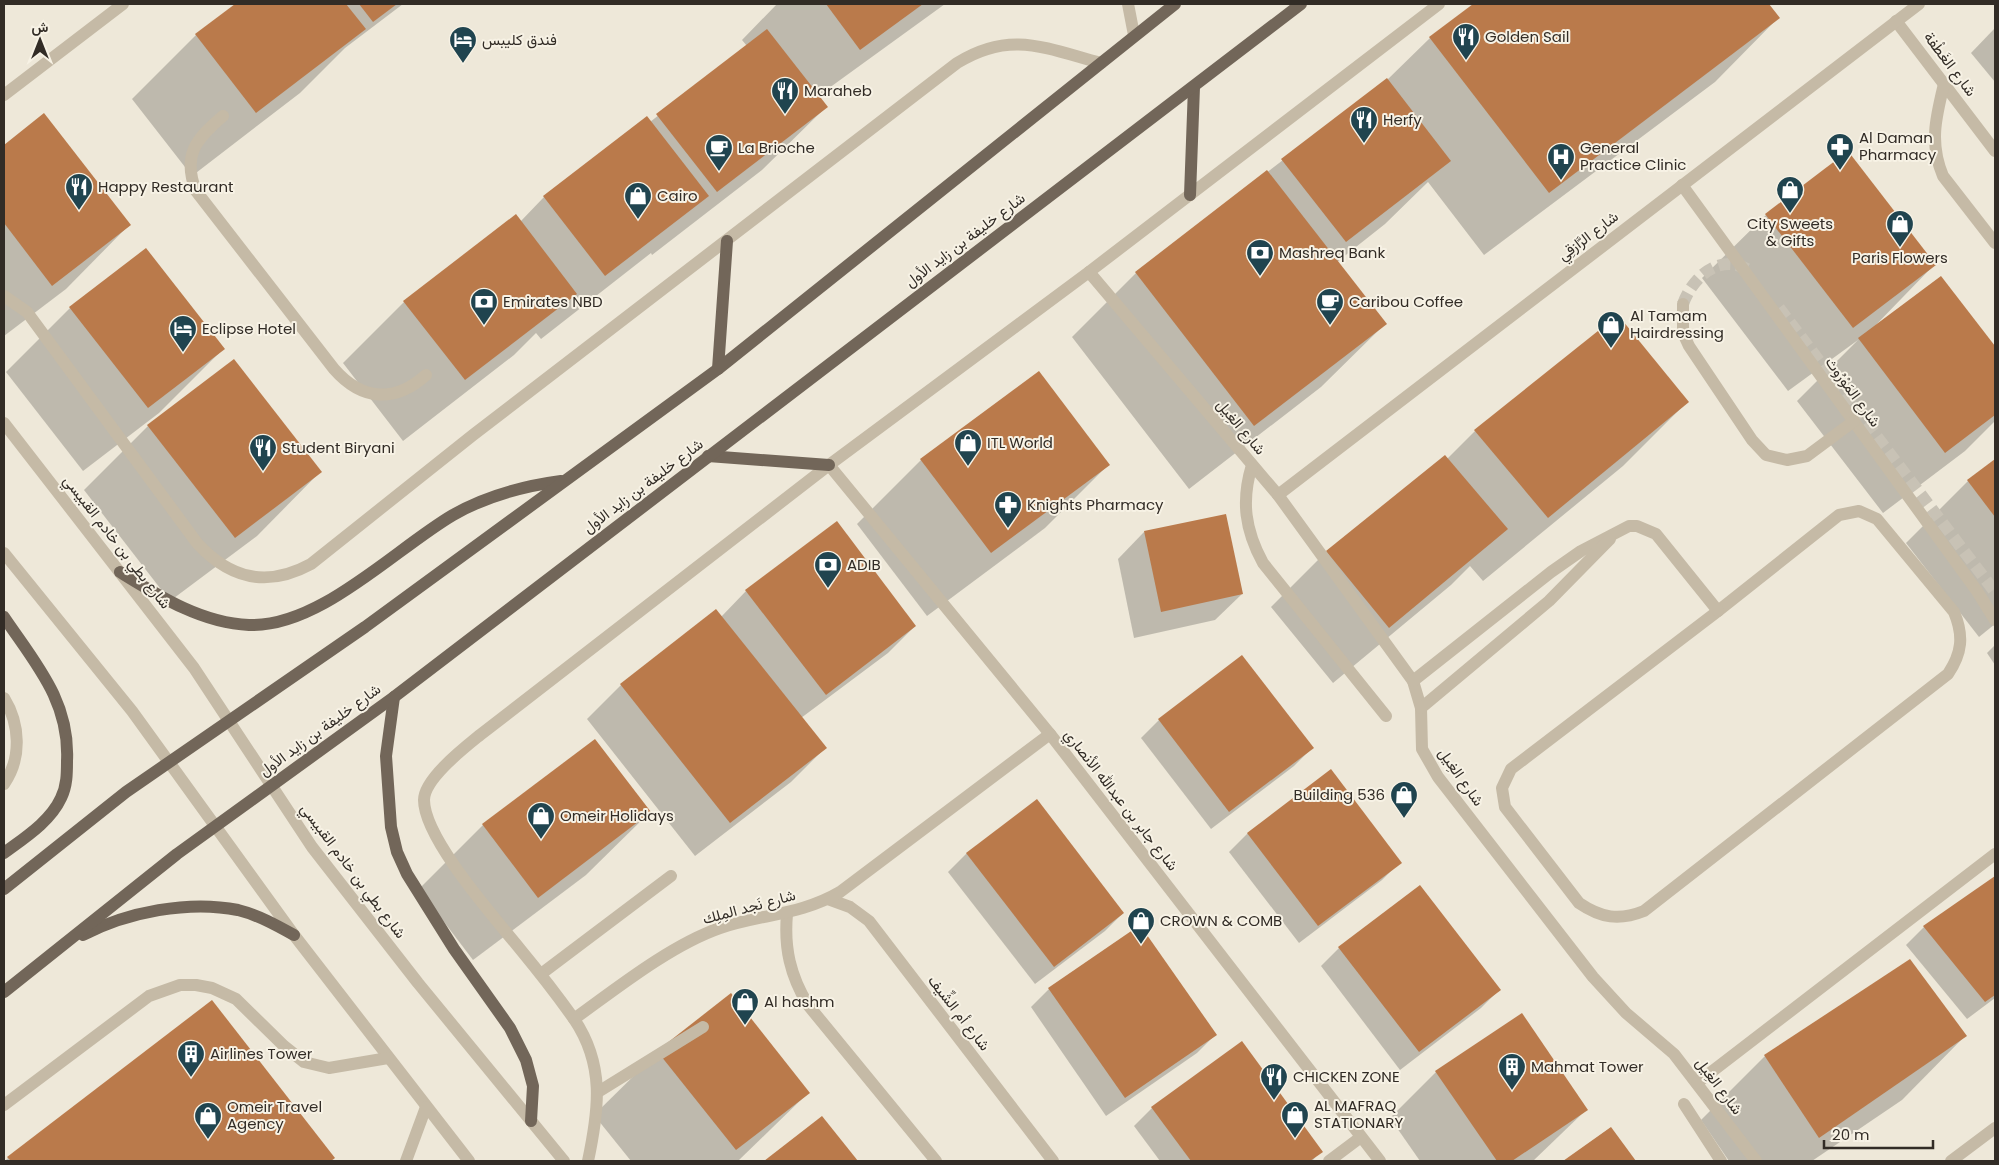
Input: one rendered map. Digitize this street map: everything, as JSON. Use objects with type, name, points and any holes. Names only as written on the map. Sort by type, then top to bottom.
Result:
[{"type":"main road","points":[[4,889],[87,821],[365,627],[718,368],[1175,4]]},
{"type":"main road","name":"شارع خليفة بن زايد الأول","points":[[4,992],[176,854],[394,697],[1194,87],[1300,4]]},
{"type":"main road","points":[[1190,195],[1194,87]]},
{"type":"main road","points":[[718,368],[726,241]]},
{"type":"main road","points":[[708,456],[829,465]]},
{"type":"main road","points":[[120,572],[166,600],[219,620],[250,625],[288,619],[335,597],[454,514],[509,491],[564,481]]},
{"type":"main road","points":[[4,617],[51,685],[64,720],[68,757],[66,782],[61,799],[48,818],[4,853]]},
{"type":"main road","points":[[394,697],[386,756],[391,828],[397,852],[421,897],[514,1036],[526,1060],[533,1086],[531,1121]]},
{"type":"main road","points":[[61,946],[118,920],[149,913],[207,907],[238,910],[267,920],[294,935]]},
{"type":"street","points":[[4,95],[114,8],[123,4]]},
{"type":"street","points":[[1128,4],[1134,35]]},
{"type":"street","points":[[588,1161],[598,1092],[594,1055],[585,1034],[574,1018],[541,974],[457,871],[427,817],[424,799],[433,781],[447,763],[480,735],[829,465],[1089,272],[1439,4]]},
{"type":"street","name":"شارع الرَّازقِي","points":[[1278,495],[1919,4]]},
{"type":"street","name":"شارع الغَطْفة","points":[[1896,21],[1995,151]]},
{"type":"street","points":[[4,296],[27,312],[209,556],[224,567],[241,574],[258,578],[277,577],[295,573],[311,564],[472,435],[957,63],[974,52],[994,46],[1027,44],[1101,63]]},
{"type":"street","points":[[1944,84],[1934,134],[1938,163],[1943,176],[1995,243]]},
{"type":"street","points":[[223,116],[200,137],[194,147],[190,169],[196,191],[334,369],[344,381],[357,389],[371,394],[401,392],[415,385],[426,375]]},
{"type":"street","name":"شارع المَوْرُوث","points":[[1682,185],[1977,591],[1995,620]]},
{"type":"street","name":"شارع الغِيل","points":[[1089,272],[1278,495],[1413,681],[1421,708],[1422,749],[1438,777],[1593,977],[1626,1013],[1664,1044],[1697,1083],[1756,1161]]},
{"type":"street","points":[[1683,304],[1683,333],[1689,346],[1752,440],[1766,455],[1787,460],[1807,456],[1854,421]]},
{"type":"street","name":"شارع بطي بن خادم القبيسي","points":[[4,423],[194,668],[312,847],[564,1161]]},
{"type":"street","name":"شارع جابر بن عبدالله الأنصاري","points":[[829,465],[1050,734],[1380,1161]]},
{"type":"street","points":[[1252,465],[1246,484],[1244,505],[1247,525],[1253,544],[1263,563],[1386,716]]},
{"type":"street","points":[[1859,511],[1877,519],[1954,612],[1960,627],[1962,644],[1957,661],[1948,674],[1936,685],[1656,904],[1631,916],[1604,916],[1579,903],[1511,816],[1502,798],[1505,777],[1519,762],[1718,611],[1839,516],[1859,511]]},
{"type":"street","points":[[1421,708],[1549,601],[1621,529],[1637,526],[1656,534],[1718,611]]},
{"type":"street","points":[[1413,681],[1581,550],[1615,534]]},
{"type":"street","points":[[4,553],[132,711],[294,935],[469,1161]]},
{"type":"street","points":[[4,698],[10,708],[17,730],[17,752],[10,776],[4,784]]},
{"type":"street","name":"شارع نَجد المِلِك","points":[[574,1018],[634,976],[702,936],[720,928],[787,914],[828,899],[864,875],[1050,734]]},
{"type":"street","points":[[1697,1083],[1995,854]]},
{"type":"street","points":[[541,974],[671,876]]},
{"type":"street","name":"شارع أم الشِّيف","points":[[828,899],[850,907],[869,921],[1052,1161]]},
{"type":"street","points":[[787,914],[786,952],[798,988],[808,1005],[936,1161]]},
{"type":"street","points":[[4,1105],[149,996],[180,985],[212,988],[236,999],[289,1051],[310,1064],[329,1068],[388,1058]]},
{"type":"street","points":[[598,1092],[703,1027]]},
{"type":"street","points":[[1684,1104],[1721,1161]]},
{"type":"street","points":[[406,1161],[426,1107]]},
{"type":"street","points":[[1951,1161],[1995,1128]]},
{"type":"street","points":[[1329,1161],[1361,1137]]},
{"type":"building","points":[[235,4],[346,4],[366,29],[256,113],[195,34]]},
{"type":"building","points":[[359,4],[397,4],[373,22]]},
{"type":"building","points":[[826,4],[923,4],[860,50]]},
{"type":"building","points":[[1473,4],[1769,4],[1780,18],[1549,193],[1429,37]]},
{"type":"building","points":[[767,29],[828,107],[717,192],[656,114]]},
{"type":"building","points":[[1387,78],[1451,161],[1346,242],[1281,159]]},
{"type":"building","points":[[44,113],[131,225],[52,286],[4,223],[4,145]]},
{"type":"building","points":[[647,116],[709,196],[605,276],[543,196]]},
{"type":"building","points":[[1848,151],[1936,265],[1853,328],[1765,214]]},
{"type":"building","points":[[1267,170],[1387,324],[1254,426],[1135,272]]},
{"type":"building","points":[[516,214],[577,294],[465,380],[403,301]]},
{"type":"building","points":[[146,248],[225,349],[148,408],[69,307]]},
{"type":"building","points":[[1941,276],[1995,346],[1995,415],[1945,453],[1858,338]]},
{"type":"building","points":[[1618,315],[1689,402],[1548,518],[1474,430]]},
{"type":"building","points":[[234,359],[322,472],[235,538],[147,425]]},
{"type":"building","points":[[1039,371],[1110,465],[991,553],[920,459]]},
{"type":"building","points":[[1445,455],[1508,529],[1389,628],[1326,551]]},
{"type":"building","points":[[1995,459],[1995,517],[1967,480]]},
{"type":"building","points":[[1226,514],[1243,594],[1161,612],[1144,531]]},
{"type":"building","points":[[837,521],[916,626],[826,695],[745,590]]},
{"type":"building","points":[[716,609],[827,748],[730,823],[620,684]]},
{"type":"building","points":[[1242,655],[1314,748],[1229,812],[1158,719]]},
{"type":"building","points":[[595,739],[651,812],[538,898],[482,824]]},
{"type":"building","points":[[1331,769],[1402,863],[1318,926],[1247,833]]},
{"type":"building","points":[[1037,799],[1124,913],[1054,967],[966,853]]},
{"type":"building","points":[[1995,876],[1995,995],[1985,1002],[1923,926]]},
{"type":"building","points":[[1420,885],[1501,990],[1419,1052],[1338,947]]},
{"type":"building","points":[[1140,925],[1217,1035],[1125,1098],[1048,988]]},
{"type":"building","points":[[1910,959],[1967,1036],[1819,1138],[1764,1055]]},
{"type":"building","points":[[731,993],[810,1093],[736,1150],[657,1051]]},
{"type":"building","name":"Airlines Tower","points":[[212,1000],[335,1158],[331,1161],[11,1161],[7,1157]]},
{"type":"building","name":"Mahmat Tower","points":[[1522,1013],[1588,1110],[1512,1161],[1497,1161],[1435,1071]]},
{"type":"building","points":[[1242,1041],[1323,1152],[1310,1161],[1191,1161],[1151,1107]]},
{"type":"building","points":[[822,1116],[858,1161],[764,1161]]},
{"type":"building","points":[[1611,1127],[1636,1161],[1563,1161]]},
{"type":"tunnel","points":[[1683,304],[1687,294],[1700,277],[1717,266],[1726,264],[1737,265],[1747,269]]},
{"type":"tunnel","points":[[1779,308],[1995,592]]},
{"type":"place","name":"Golden Sail","points":[[1466,61]]},
{"type":"place","name":"فندق كليبس","points":[[463,64]]},
{"type":"place","name":"Maraheb","points":[[785,115]]},
{"type":"place","name":"Herfy","points":[[1364,144]]},
{"type":"place","name":"Al Daman Pharmacy","points":[[1840,171]]},
{"type":"place","name":"La Brioche","points":[[719,172]]},
{"type":"place","name":"General Practice Clinic","points":[[1561,181]]},
{"type":"place","name":"Happy Restaurant","points":[[79,211]]},
{"type":"place","name":"City Sweets & Gifts","points":[[1790,214]]},
{"type":"place","name":"Cairo","points":[[638,220]]},
{"type":"place","name":"Paris Flowers","points":[[1900,248]]},
{"type":"place","name":"Mashreq Bank","points":[[1260,277]]},
{"type":"place","name":"Emirates NBD","points":[[484,326]]},
{"type":"place","name":"Caribou Coffee","points":[[1330,326]]},
{"type":"place","name":"Al Tamam Hairdressing","points":[[1611,349]]},
{"type":"place","name":"Eclipse Hotel","points":[[183,353]]},
{"type":"place","name":"ITL World","points":[[968,467]]},
{"type":"place","name":"Student Biryani","points":[[263,472]]},
{"type":"place","name":"Knights Pharmacy","points":[[1008,529]]},
{"type":"place","name":"ADIB","points":[[828,589]]},
{"type":"place","name":"Building 536","points":[[1404,819]]},
{"type":"place","name":"Omeir Holidays","points":[[541,840]]},
{"type":"place","name":"CROWN & COMB","points":[[1141,945]]},
{"type":"place","name":"Al hashm","points":[[745,1026]]},
{"type":"place","name":"Airlines Tower","points":[[191,1078]]},
{"type":"place","name":"Mahmat Tower","points":[[1512,1091]]},
{"type":"place","name":"CHICKEN ZONE","points":[[1274,1101]]},
{"type":"place","name":"AL MAFRAQ STATIONARY","points":[[1295,1139]]},
{"type":"place","name":"Omeir Travel Agency","points":[[208,1140]]}]
